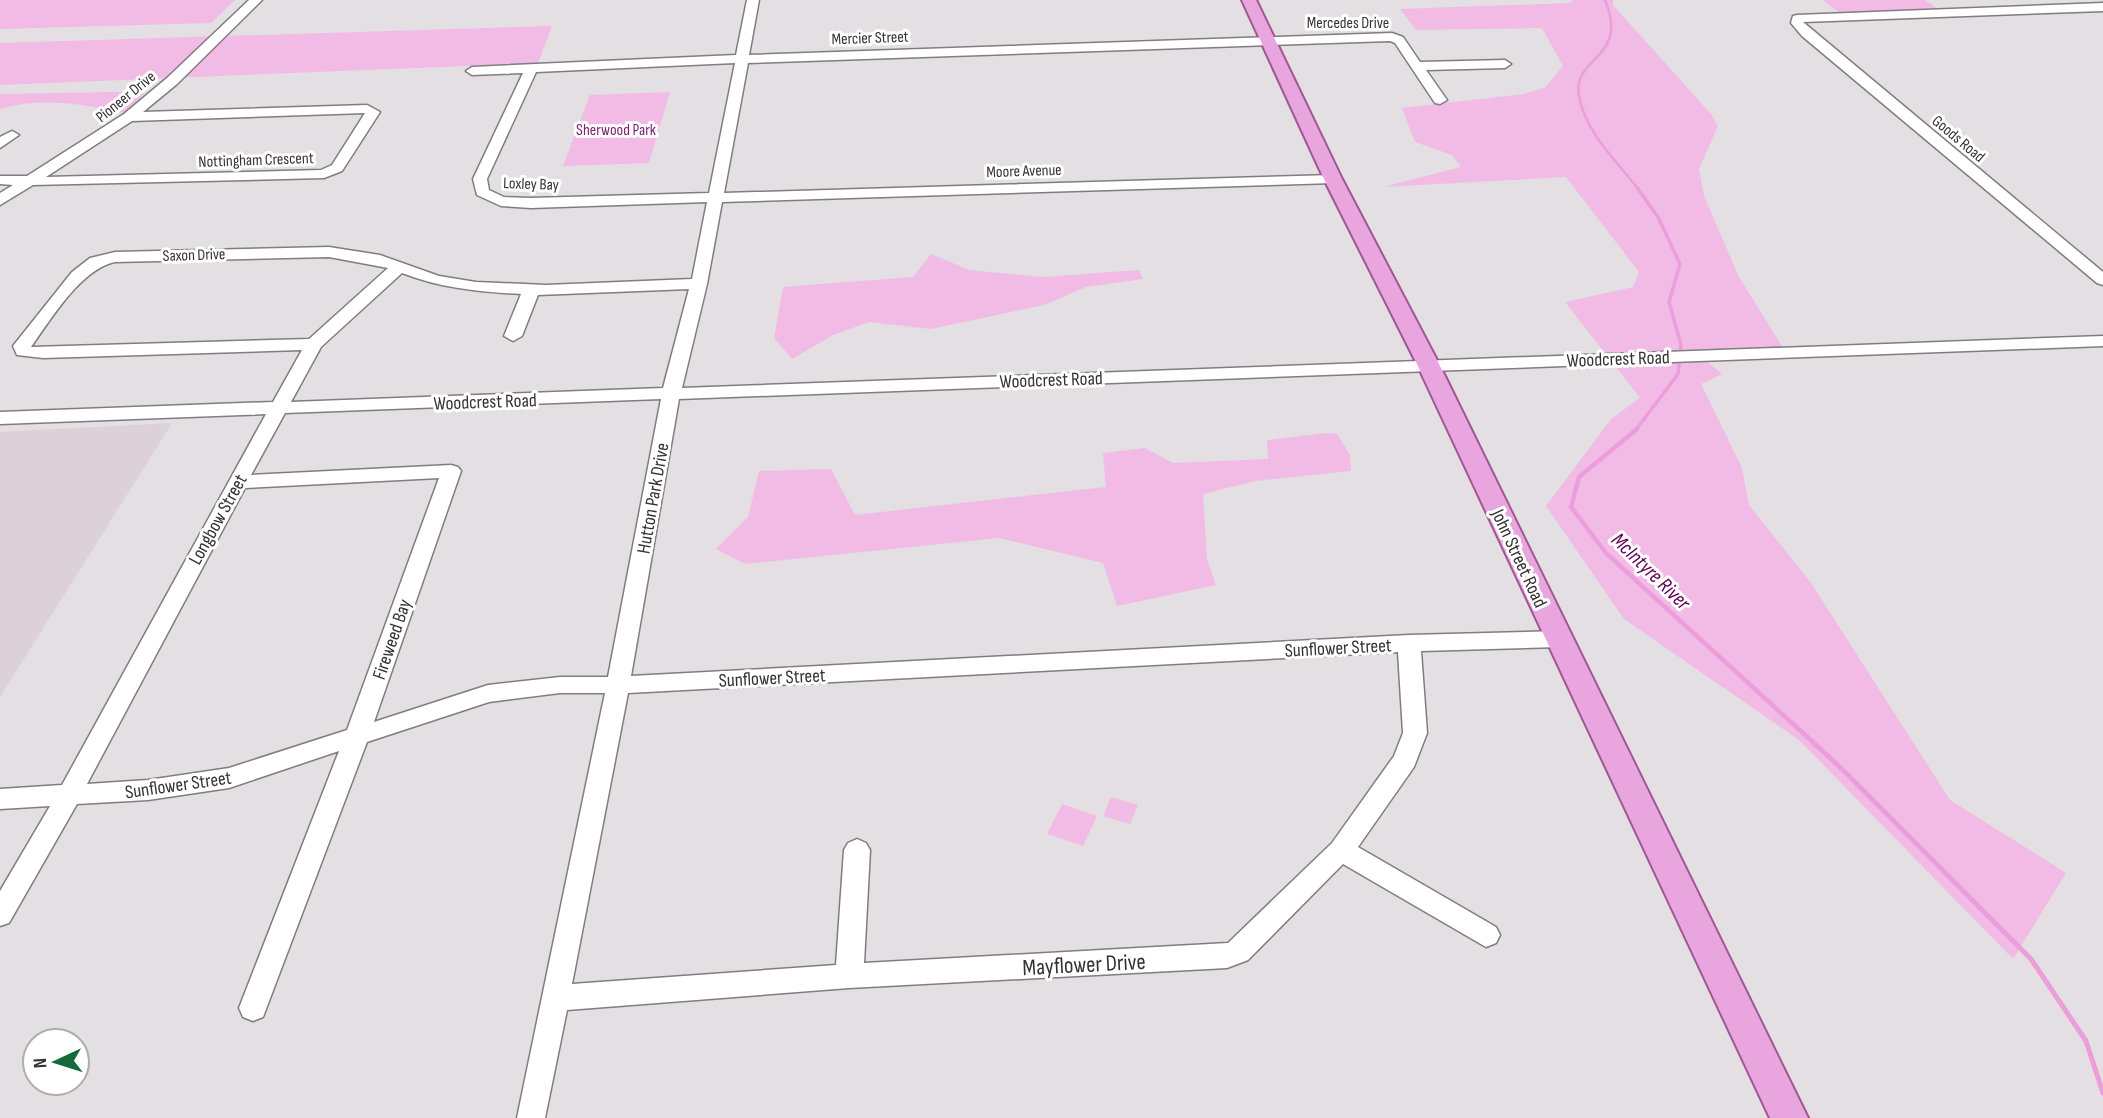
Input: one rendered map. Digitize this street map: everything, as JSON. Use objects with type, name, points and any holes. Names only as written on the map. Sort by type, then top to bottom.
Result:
[{"type":"main road","name":"John Street Road","points":[[1249,0],[1333,179],[1428,364],[1789,1118]]},
{"type":"street","name":"Pioneer Drive","points":[[0,200],[129,117],[172,81],[256,0]]},
{"type":"street","name":"Hutton Park Drive","points":[[531,1116],[557,998],[618,685],[671,394],[699,284],[753,0]]},
{"type":"street","name":"Goods Road","points":[[2103,7],[1797,19],[1797,23],[1806,33],[2103,281]]},
{"type":"street","name":"Mercedes Drive","points":[[1268,41],[1392,37],[1399,40],[1440,100]]},
{"type":"street","name":"Mercier Street","points":[[472,71],[1268,41]]},
{"type":"street","points":[[1417,66],[1505,64]]},
{"type":"street","name":"Loxley Bay","points":[[531,69],[480,179],[480,188],[485,196],[508,202],[531,203],[716,195]]},
{"type":"street","name":"Nottingham Crescent","points":[[31,181],[324,174],[337,168],[373,112],[367,109],[129,117]]},
{"type":"street","name":"Moore Avenue","points":[[716,195],[1333,179]]},
{"type":"street","points":[[0,180],[31,181]]},
{"type":"street","name":"Saxon Drive","points":[[314,344],[43,354],[23,351],[22,345],[78,275],[96,261],[109,257],[329,252],[380,260],[454,284],[530,290],[699,284]]},
{"type":"street","name":"Longbow Street","points":[[0,915],[69,795],[314,344],[398,268]]},
{"type":"street","points":[[513,336],[530,290]]},
{"type":"street","name":"Woodcrest Road","points":[[0,418],[277,410],[1428,364],[2103,341]]},
{"type":"street","name":"Fireweed Bay","points":[[237,482],[451,471],[357,737],[253,1007]]},
{"type":"street","name":"Sunflower Street","points":[[0,799],[148,790],[229,778],[488,694],[560,685],[618,685],[1409,643],[1559,639]]},
{"type":"street","name":"Mayflower Drive","points":[[557,998],[849,976],[1227,956],[1248,944],[1341,850],[1405,760],[1415,733],[1409,643]]},
{"type":"street","points":[[849,976],[856,850]]},
{"type":"street","points":[[1341,850],[1486,935]]},
{"type":"shaded area","points":[[172,423],[0,697],[0,432]]},
{"type":"green space","points":[[0,0],[235,0],[211,23],[0,29]]},
{"type":"green space","points":[[1572,0],[1613,0],[1613,5],[1711,114],[1718,126],[1699,169],[1704,196],[1738,275],[1783,348],[1693,350],[1722,374],[1701,384],[1742,468],[1749,505],[1811,583],[1950,800],[2066,873],[2013,959],[1799,740],[1624,619],[1546,506],[1611,419],[1640,398],[1565,302],[1633,287],[1639,272],[1566,177],[1383,187],[1461,167],[1452,155],[1415,142],[1402,108],[1524,94],[1546,87],[1563,66],[1542,28],[1416,30],[1400,9],[1571,3]]},
{"type":"green space","points":[[1823,0],[1925,0],[1940,10],[1841,14]]},
{"type":"green space","points":[[552,26],[538,63],[0,85],[0,43]]},
{"type":"green space","name":"Sherwood Park","points":[[670,92],[649,163],[563,166],[590,95]]},
{"type":"green space","points":[[145,93],[124,113],[46,103],[0,109],[0,94]]},
{"type":"green space","points":[[931,254],[969,270],[1043,277],[1139,270],[1143,279],[1086,287],[1044,305],[931,329],[869,322],[833,335],[792,359],[774,338],[783,287],[913,277]]},
{"type":"green space","points":[[1337,434],[1350,455],[1351,471],[1255,481],[1203,494],[1207,560],[1216,585],[1117,606],[1103,563],[999,538],[745,564],[716,549],[748,517],[759,471],[831,469],[855,515],[1106,487],[1103,453],[1145,448],[1173,463],[1268,459],[1267,440]]},
{"type":"green space","points":[[1111,797],[1138,805],[1130,824],[1103,816]]},
{"type":"green space","points":[[1062,804],[1097,816],[1083,846],[1047,834]]},
{"type":"waterway","name":"McIntyre River","points":[[1605,0],[1611,20],[1610,35],[1606,46],[1584,72],[1579,83],[1579,96],[1582,109],[1595,134],[1640,191]]},
{"type":"waterway","name":"McIntyre River","points":[[1636,430],[1678,374],[1681,345],[1669,302],[1680,264],[1658,217],[1638,189]]},
{"type":"waterway","name":"McIntyre River","points":[[1636,430],[1579,477],[1571,507],[1606,553],[1805,735]]},
{"type":"waterway","name":"McIntyre River","points":[[1803,733],[2031,959],[2086,1041],[2103,1093]]}]
